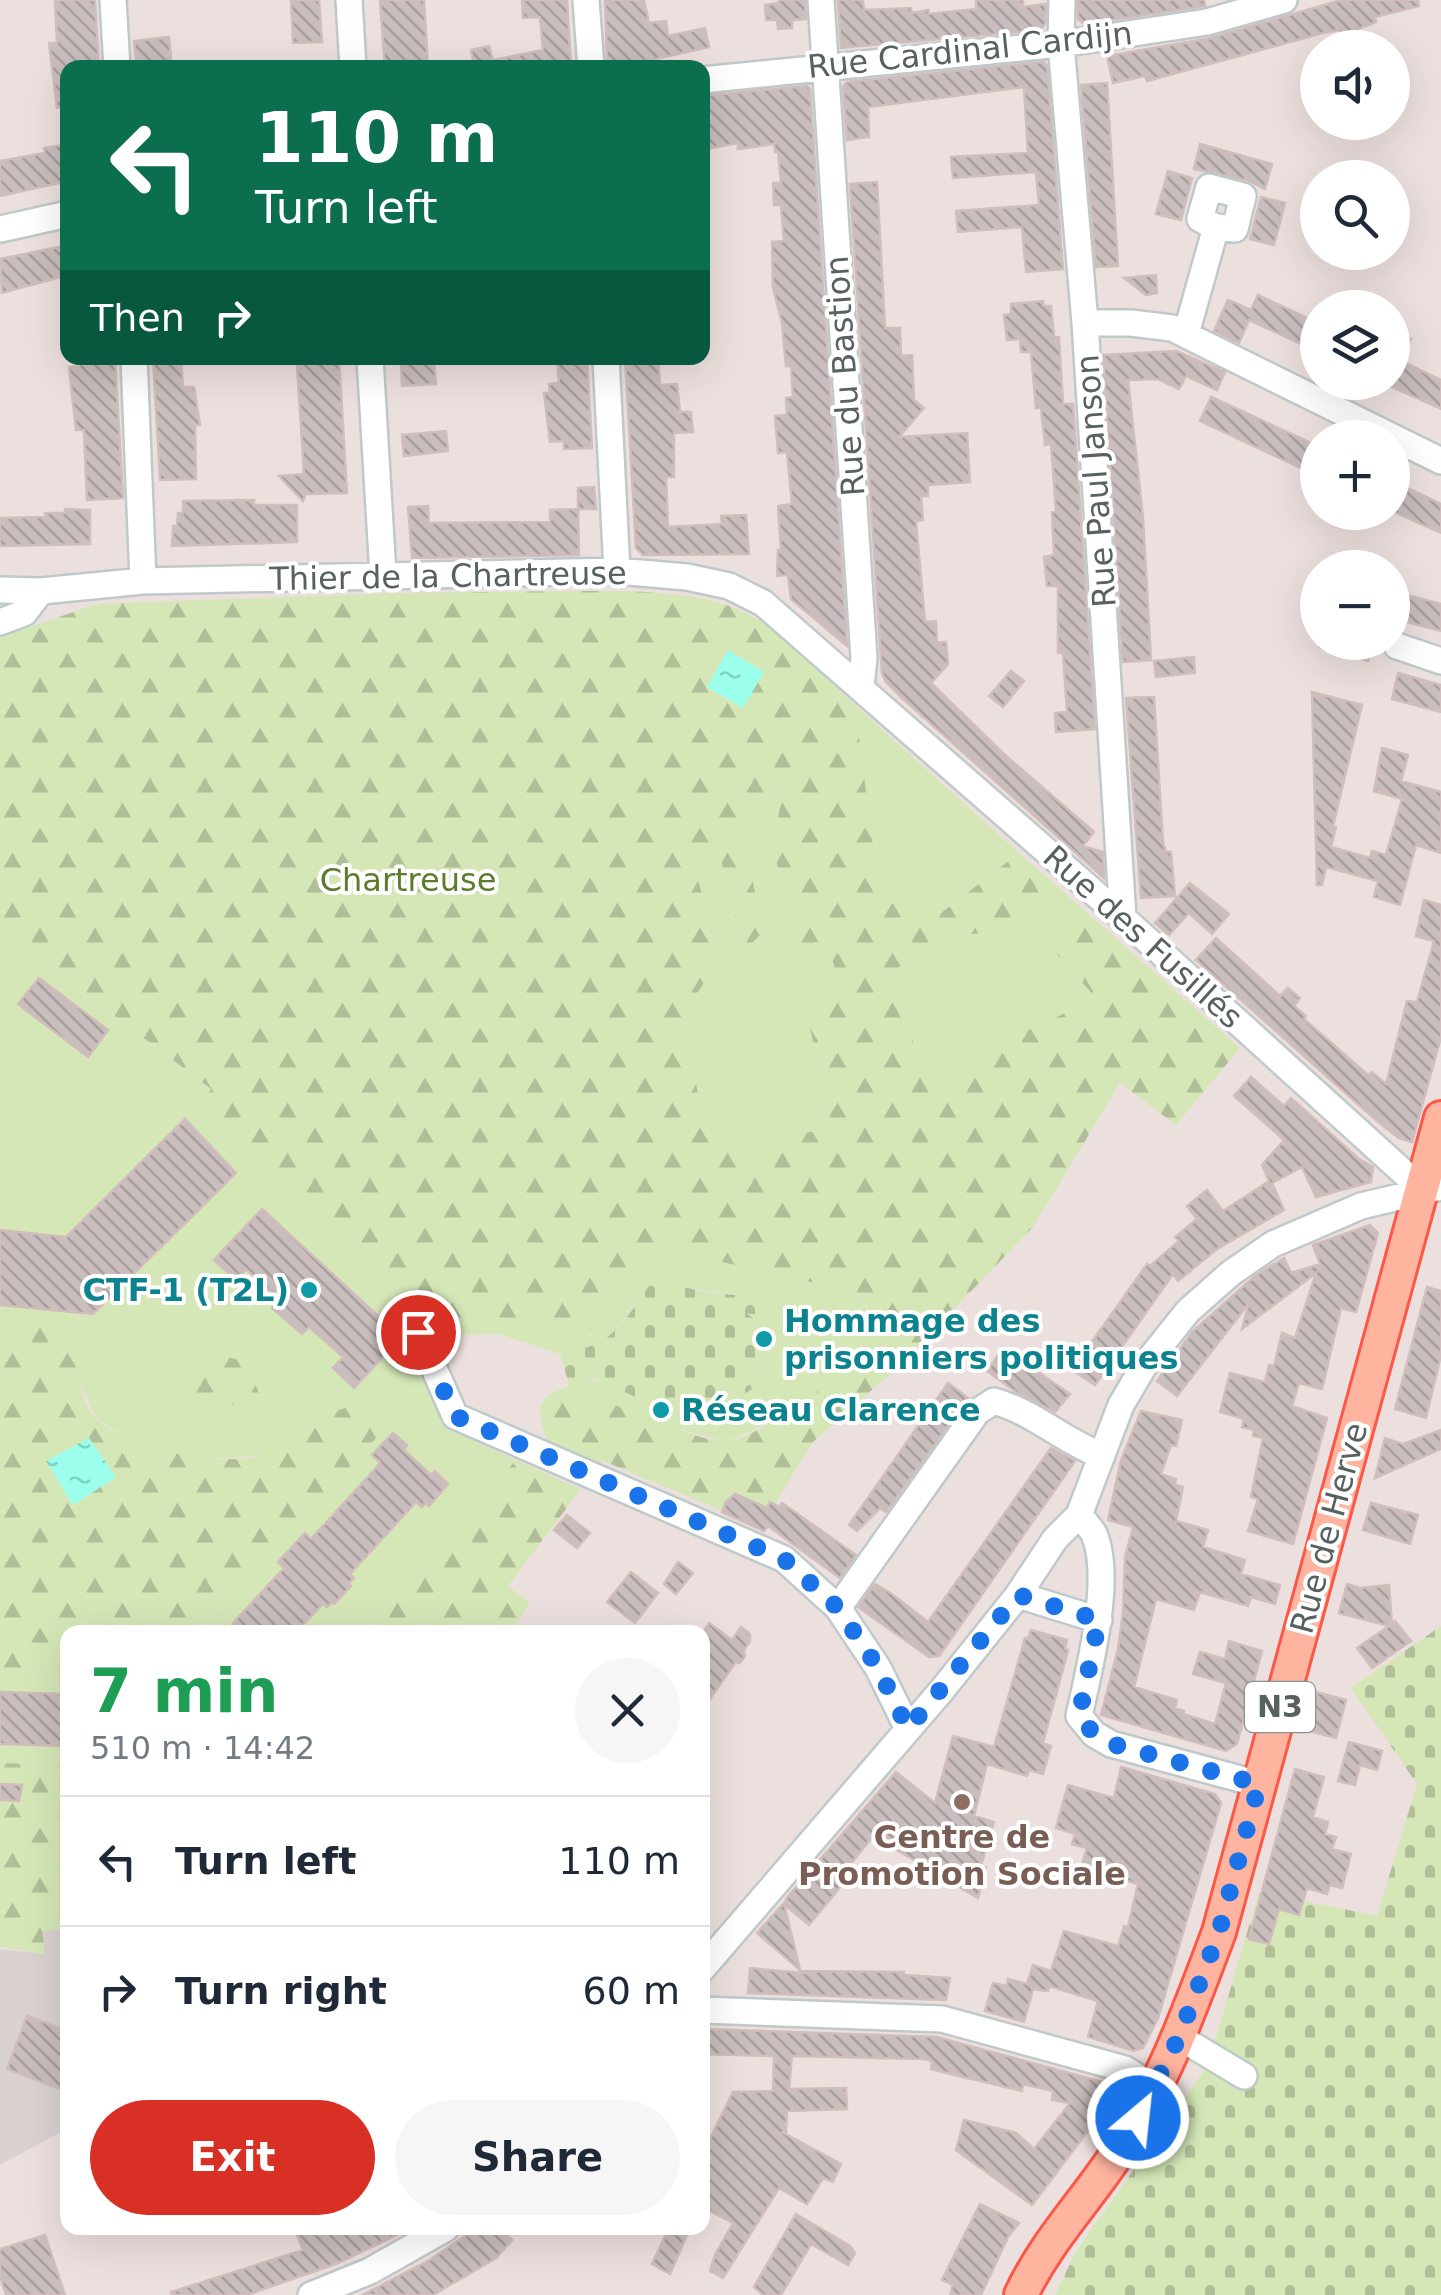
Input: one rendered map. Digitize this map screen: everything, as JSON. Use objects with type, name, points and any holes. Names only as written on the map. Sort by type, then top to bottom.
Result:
[{"type":"main road","name":"N3","points":[[1432,1189],[1441,1118]]},
{"type":"main road","name":"Rue de Herve","points":[[1022,2295],[1036,2264],[1121,2148],[1179,2037],[1219,1932],[1432,1189]]},
{"type":"street","points":[[113,0],[117,60]]},
{"type":"street","points":[[349,0],[353,60]]},
{"type":"street","points":[[586,0],[590,60]]},
{"type":"street","name":"Rue du Bastion","points":[[821,0],[864,658],[861,686]]},
{"type":"street","name":"Rue Paul Janson","points":[[1062,0],[1061,44],[1085,323],[1123,918]]},
{"type":"street","name":"Rue Cardinal Cardijn","points":[[710,79],[1061,44],[1207,22],[1284,0]]},
{"type":"street","points":[[0,230],[60,216]]},
{"type":"street","points":[[1186,334],[1216,227]]},
{"type":"street","points":[[1085,323],[1172,328],[1441,461]]},
{"type":"street","points":[[134,365],[144,581]]},
{"type":"street","points":[[370,365],[383,575]]},
{"type":"street","points":[[606,365],[616,571]]},
{"type":"street","name":"Thier de la Chartreuse","points":[[0,590],[40,591],[144,581],[383,575],[616,571],[687,577],[728,586],[764,604],[861,686]]},
{"type":"street","points":[[0,622],[24,613],[40,591]]},
{"type":"street","points":[[1410,651],[1441,661]]},
{"type":"street","name":"Rue des Fusillés","points":[[861,686],[1432,1189]]},
{"type":"street","points":[[710,1960],[908,1729],[1018,1595],[1042,1555],[1079,1515],[1121,1404],[1144,1366],[1188,1311],[1231,1273],[1273,1244],[1320,1221],[1432,1189]]},
{"type":"street","points":[[418,1332],[455,1416],[784,1559],[838,1608],[878,1668],[908,1729]]},
{"type":"street","points":[[838,1608],[977,1412],[994,1401],[1029,1414],[1063,1438],[1102,1456]]},
{"type":"street","points":[[1079,1515],[1094,1535],[1100,1574],[1099,1620],[1079,1716],[1094,1734],[1112,1744],[1259,1784]]},
{"type":"street","points":[[1018,1595],[1099,1620]]},
{"type":"street","points":[[710,2010],[942,2019],[1125,2069],[1154,2087]]},
{"type":"street","points":[[1179,2037],[1244,2076]]},
{"type":"street","points":[[311,2295],[346,2289],[435,2235]]},
{"type":"shaded area","points":[[60,1929],[60,2133],[0,2165],[0,1949],[44,1954],[42,1930]]},
{"type":"green space","name":"Chartreuse","points":[[645,592],[699,598],[748,614],[780,636],[855,705],[880,901],[941,913],[1019,853],[1067,895],[1036,919],[1010,931],[942,932],[897,969],[886,988],[938,1091],[967,1083],[989,1033],[1032,1029],[1096,998],[1057,954],[1086,912],[1240,1048],[1176,1125],[1120,1083],[1033,1227],[898,1367],[812,1443],[775,1504],[756,1525],[551,1439],[551,1407],[564,1390],[702,1437],[724,1441],[740,1438],[783,1415],[884,1339],[859,1293],[646,1245],[593,1329],[447,1318],[197,1118],[211,1089],[25,948],[0,946],[0,637],[97,604],[392,593]],"holes":[[[784,789],[772,846],[800,945],[826,941],[840,984],[807,1015],[832,1126],[736,1152],[704,1128],[684,1015],[721,955],[696,874],[721,860],[744,951],[763,932],[739,813]]]},
{"type":"green space","points":[[855,705],[1019,853],[941,913],[879,901]]},
{"type":"green space","points":[[785,789],[772,846],[800,944],[826,941],[840,985],[807,1015],[832,1127],[736,1152],[704,1128],[684,1015],[721,955],[696,874],[721,859],[744,950],[763,931],[739,813]]},
{"type":"green space","points":[[1067,895],[1086,912],[1057,954],[1097,998],[1032,1029],[990,1033],[967,1083],[938,1092],[886,987],[897,969],[942,932],[1010,931],[1036,919]]},
{"type":"green space","points":[[0,946],[25,948],[211,1090],[197,1117],[646,1245],[858,1293],[884,1339],[815,1395],[725,1442],[662,1424],[551,1439],[602,1460],[600,1464],[548,1442],[540,1415],[543,1401],[568,1387],[568,1381],[585,1379],[702,1418],[751,1389],[747,1376],[770,1349],[768,1328],[743,1312],[754,1314],[765,1298],[649,1286],[611,1336],[590,1349],[560,1354],[499,1334],[455,1335],[418,1363],[455,1432],[516,1460],[368,1625],[204,1625],[386,1426],[242,1457],[172,1454],[103,1423],[79,1385],[0,1323]],"holes":[[[262,1209],[401,1336],[354,1388],[333,1369],[343,1357],[309,1327],[301,1334],[273,1308],[280,1300],[246,1269]]]},
{"type":"green space","points":[[671,1284],[765,1298],[779,1319],[746,1313],[768,1328],[770,1349],[747,1375],[752,1389],[705,1415],[683,1416],[653,1409],[654,1406],[595,1378],[568,1381],[560,1354],[604,1340],[622,1324],[649,1286]]},
{"type":"green space","points":[[0,1322],[69,1331],[80,1385],[91,1413],[122,1435],[169,1451],[220,1459],[258,1456],[322,1417],[360,1403],[387,1426],[204,1625],[60,1625],[60,1671],[0,1670]]},
{"type":"green space","points":[[219,1355],[247,1362],[262,1401],[244,1409],[222,1400],[194,1403],[187,1369]]},
{"type":"green space","points":[[516,1460],[581,1489],[508,1586],[530,1603],[515,1625],[368,1625]]},
{"type":"green space","points":[[1441,1626],[1441,2295],[1055,2295],[1075,2253],[1208,2065],[1259,1892],[1377,1916],[1417,1784],[1351,1688]]},
{"type":"green space","points":[[0,1670],[60,1671],[60,1765],[0,1763]]},
{"type":"green space","points":[[0,1763],[60,1765],[60,1930],[42,1931],[45,1954],[0,1947]]},
{"type":"water","points":[[728,650],[764,672],[743,708],[707,687]]},
{"type":"water","points":[[89,1438],[116,1477],[73,1505],[46,1461]]},
{"type":"building","points":[[55,0],[95,0],[99,60],[60,60],[57,108],[49,43],[57,43]]},
{"type":"building","points":[[291,0],[319,0],[322,42],[293,43]]},
{"type":"building","points":[[380,0],[424,0],[428,60],[384,60]]},
{"type":"building","points":[[522,0],[567,0],[571,60],[494,60],[543,50],[540,17],[523,18]]},
{"type":"building","points":[[605,0],[644,0],[649,23],[666,21],[668,36],[705,28],[709,47],[651,60],[607,60]]},
{"type":"building","points":[[779,0],[805,0],[806,19],[792,20],[792,28],[778,29],[777,20],[766,20],[765,5]]},
{"type":"building","points":[[838,0],[863,0],[864,10],[911,8],[912,13],[928,10],[929,14],[976,9],[976,0],[1023,0],[1023,7],[1046,4],[1045,24],[1040,30],[841,48]]},
{"type":"building","points":[[1078,0],[1204,0],[1205,6],[1084,24],[1078,19]]},
{"type":"building","points":[[1341,0],[1418,0],[1419,6],[1375,17],[1376,22],[1354,30],[1300,30],[1300,39],[1147,81],[1145,76],[1113,83],[1107,56],[1211,38]]},
{"type":"building","points":[[169,37],[171,60],[136,60],[134,41]]},
{"type":"building","points":[[489,46],[493,60],[473,60],[471,50]]},
{"type":"building","points":[[1043,62],[1047,65],[1063,269],[1026,272],[1022,227],[958,232],[956,211],[1039,205],[1036,172],[953,178],[951,157],[1028,153],[1024,87],[868,107],[869,137],[847,140],[843,87],[847,82]]},
{"type":"building","points":[[1107,83],[1118,266],[1096,267],[1081,85]]},
{"type":"building","points":[[807,86],[810,89],[847,646],[791,599],[788,575],[777,576],[781,550],[778,506],[792,504],[787,452],[778,453],[775,416],[787,415],[786,398],[793,397],[791,366],[786,366],[782,323],[773,288],[772,242],[784,241],[781,205],[774,205],[773,183],[781,183],[778,152],[774,144],[738,149],[738,143],[710,148],[710,95]]},
{"type":"building","points":[[1200,144],[1272,164],[1265,189],[1247,180],[1194,169]]},
{"type":"building","points":[[60,145],[60,183],[0,196],[0,161],[45,153],[44,148]]},
{"type":"building","points":[[1168,171],[1192,178],[1181,220],[1156,214]]},
{"type":"building","points":[[877,182],[885,328],[900,328],[901,356],[912,355],[914,400],[924,408],[899,437],[967,433],[970,482],[928,485],[928,496],[921,496],[923,520],[916,521],[925,622],[936,621],[937,643],[946,642],[948,664],[931,683],[1005,755],[1094,832],[1083,846],[1103,852],[1104,878],[902,698],[882,673],[850,184]]},
{"type":"building","points":[[1261,197],[1285,203],[1274,245],[1250,239]]},
{"type":"building","points":[[60,247],[60,277],[2,293],[0,259]]},
{"type":"building","points":[[1156,275],[1157,293],[1146,295],[1124,278]]},
{"type":"building","points":[[1258,295],[1300,315],[1300,344],[1249,320],[1239,343],[1214,331],[1228,300],[1251,310]]},
{"type":"building","points":[[1043,301],[1043,306],[1051,306],[1054,337],[1059,337],[1063,404],[1073,404],[1095,729],[1056,732],[1055,713],[1067,712],[1063,653],[1058,653],[1058,586],[1047,586],[1044,557],[1054,555],[1052,512],[1056,511],[1051,444],[1045,445],[1041,408],[1036,408],[1031,352],[1021,352],[1020,339],[1007,340],[1004,315],[1011,314],[1011,304]]},
{"type":"building","points":[[1176,351],[1225,372],[1217,390],[1186,376],[1179,389],[1158,379],[1128,380],[1143,518],[1151,660],[1123,662],[1103,355]]},
{"type":"building","points":[[115,365],[123,498],[87,500],[84,430],[76,430],[69,367]]},
{"type":"building","points":[[153,365],[181,365],[183,387],[194,387],[200,425],[195,425],[196,479],[160,480]]},
{"type":"building","points":[[297,365],[339,365],[347,493],[306,494],[303,501],[279,476],[304,474]]},
{"type":"building","points":[[401,365],[434,365],[436,384],[402,386]]},
{"type":"building","points":[[558,365],[587,365],[592,448],[564,449],[564,441],[550,442],[544,393],[550,393],[549,384],[559,383]]},
{"type":"building","points":[[625,365],[659,365],[660,385],[677,384],[680,412],[691,412],[693,432],[674,433],[674,477],[666,477],[668,527],[722,524],[721,516],[746,515],[749,554],[643,555],[636,548]]},
{"type":"building","points":[[1410,365],[1441,380],[1441,409],[1410,395]]},
{"type":"building","points":[[1211,397],[1300,438],[1300,468],[1200,421]]},
{"type":"building","points":[[446,431],[448,451],[404,456],[402,435]]},
{"type":"building","points":[[594,487],[596,509],[578,509],[578,488]]},
{"type":"building","points":[[1410,489],[1441,504],[1441,533],[1410,519]]},
{"type":"building","points":[[254,500],[254,505],[297,505],[297,542],[172,546],[173,526],[177,526],[178,513],[183,513],[183,501]]},
{"type":"building","points":[[428,506],[429,523],[550,522],[550,510],[578,509],[579,555],[412,558],[408,507]]},
{"type":"building","points":[[65,509],[90,510],[90,544],[0,546],[0,518],[45,517],[45,513],[65,513]]},
{"type":"building","points":[[1410,596],[1441,604],[1441,631],[1410,623]]},
{"type":"building","points":[[1194,657],[1195,673],[1156,677],[1154,661]]},
{"type":"building","points":[[1011,671],[1024,681],[1003,707],[989,696]]},
{"type":"building","points":[[1398,673],[1441,685],[1441,712],[1392,699]]},
{"type":"building","points":[[1312,692],[1362,705],[1331,847],[1370,858],[1372,851],[1386,855],[1402,799],[1374,791],[1382,748],[1408,755],[1401,781],[1441,792],[1441,853],[1416,845],[1400,905],[1374,897],[1378,881],[1326,867],[1322,885],[1317,885]]},
{"type":"building","points":[[1154,697],[1163,843],[1166,852],[1171,852],[1175,896],[1141,898],[1126,698]]},
{"type":"building","points":[[1190,883],[1229,914],[1212,934],[1189,913],[1169,935],[1155,923]]},
{"type":"building","points":[[1424,900],[1441,905],[1441,1037],[1412,1142],[1399,1138],[1377,1121],[1196,960],[1216,938],[1280,996],[1288,988],[1300,998],[1294,1006],[1306,1016],[1304,1019],[1368,1075],[1372,1072],[1386,1084],[1407,1001],[1417,1002],[1434,941],[1416,936]]},
{"type":"building","points":[[39,978],[108,1030],[88,1057],[18,1004]]},
{"type":"building","points":[[1251,1077],[1284,1106],[1291,1098],[1373,1167],[1371,1182],[1316,1197],[1302,1167],[1272,1183],[1284,1210],[1217,1249],[1178,1281],[1173,1274],[1095,1385],[1072,1370],[1147,1264],[1150,1266],[1179,1241],[1175,1237],[1197,1219],[1187,1206],[1207,1190],[1223,1211],[1269,1181],[1262,1165],[1284,1140],[1234,1096]]},
{"type":"building","points":[[185,1119],[236,1173],[93,1314],[0,1305],[0,1230],[66,1237]]},
{"type":"building","name":"CTF-1 (T2L)","points":[[262,1209],[401,1337],[354,1388],[333,1368],[343,1357],[309,1327],[302,1334],[272,1308],[280,1300],[246,1269],[236,1280],[214,1260]]},
{"type":"building","points":[[1370,1225],[1378,1233],[1356,1312],[1341,1308],[1322,1389],[1299,1383],[1292,1406],[1327,1418],[1293,1544],[1248,1531],[1258,1499],[1251,1497],[1263,1438],[1242,1427],[1244,1419],[1220,1412],[1230,1373],[1265,1382],[1269,1365],[1274,1366],[1282,1333],[1295,1338],[1316,1273],[1242,1329],[1249,1303],[1177,1396],[1157,1381],[1192,1332],[1255,1276],[1284,1258],[1291,1273],[1320,1264],[1313,1245]]},
{"type":"building","points":[[1427,1287],[1441,1291],[1441,1355],[1426,1418],[1395,1409]]},
{"type":"building","points":[[1003,1348],[1070,1394],[1055,1412],[1016,1392],[987,1371]]},
{"type":"building","points":[[948,1383],[968,1398],[886,1512],[880,1508],[857,1531],[849,1525]]},
{"type":"building","points":[[1141,1411],[1182,1420],[1176,1446],[1171,1445],[1161,1474],[1176,1479],[1175,1484],[1183,1487],[1176,1521],[1208,1530],[1203,1547],[1245,1560],[1241,1574],[1280,1585],[1275,1604],[1251,1597],[1248,1606],[1200,1592],[1194,1610],[1156,1599],[1134,1687],[1177,1700],[1175,1708],[1183,1714],[1215,1724],[1226,1683],[1193,1674],[1200,1652],[1225,1659],[1229,1641],[1262,1651],[1237,1744],[1226,1751],[1101,1715],[1118,1649],[1125,1558],[1133,1527],[1108,1520],[1121,1460]]},
{"type":"building","points":[[1441,1430],[1441,1449],[1375,1478],[1385,1438],[1403,1444]]},
{"type":"building","points":[[393,1433],[407,1445],[404,1450],[431,1475],[435,1471],[448,1484],[429,1506],[425,1503],[422,1507],[416,1502],[350,1574],[354,1578],[351,1586],[334,1604],[323,1604],[303,1625],[231,1625],[284,1568],[278,1562],[305,1533],[311,1539],[376,1468],[380,1462],[372,1455]]},
{"type":"building","points":[[1051,1448],[1075,1461],[939,1656],[929,1657],[858,1607],[875,1584],[928,1622]]},
{"type":"building","points":[[735,1494],[767,1508],[770,1502],[779,1507],[782,1503],[856,1555],[840,1578],[768,1526],[764,1531],[722,1512]]},
{"type":"building","points":[[1371,1503],[1418,1515],[1410,1544],[1363,1530]]},
{"type":"building","points":[[567,1515],[590,1533],[577,1548],[554,1530]]},
{"type":"building","points":[[678,1562],[693,1573],[676,1594],[664,1584]]},
{"type":"building","points":[[631,1572],[658,1593],[635,1623],[607,1602]]},
{"type":"building","points":[[1347,1584],[1360,1588],[1389,1585],[1392,1624],[1395,1621],[1411,1641],[1372,1668],[1357,1648],[1389,1626],[1339,1613]]},
{"type":"building","points":[[709,1623],[732,1640],[741,1627],[750,1634],[745,1656],[735,1663],[710,1699],[710,1625]]},
{"type":"building","points":[[1031,1630],[1067,1640],[1068,1650],[1043,1743],[1051,1746],[1043,1774],[1029,1770],[1027,1776],[987,1764],[974,1816],[994,1822],[981,1866],[986,1867],[978,1898],[873,1836],[846,1870],[851,1874],[809,1925],[786,1906],[786,1899],[896,1772],[935,1803],[953,1736],[994,1747],[1025,1638]]},
{"type":"building","points":[[0,1692],[60,1694],[60,1746],[0,1744]]},
{"type":"building","points":[[1316,1692],[1346,1700],[1336,1738],[1306,1730]]},
{"type":"building","points":[[1349,1742],[1382,1751],[1377,1770],[1360,1765],[1355,1785],[1338,1781]]},
{"type":"building","points":[[1121,1767],[1215,1794],[1221,1803],[1158,2018],[1143,2048],[1134,2051],[1088,2037],[1098,2001],[1049,1986],[1048,1991],[1033,1989],[1024,2022],[985,2011],[993,1983],[1007,1986],[1008,1979],[1027,1984],[1033,1965],[1051,1971],[1064,1931],[1118,1946],[1124,1926],[1128,1927],[1138,1884],[1081,1868],[1087,1848],[1072,1844],[1075,1834],[1056,1828],[1068,1785],[1114,1798]]},
{"type":"building","points":[[1295,1769],[1324,1777],[1313,1817],[1328,1822],[1325,1834],[1336,1837],[1332,1849],[1351,1854],[1342,1888],[1330,1885],[1327,1894],[1307,1888],[1299,1915],[1279,1909],[1269,1944],[1249,1939]]},
{"type":"building","points":[[0,1784],[22,1785],[19,1801],[0,1800]]},
{"type":"building","points":[[784,1903],[800,1970],[757,1933]]},
{"type":"building","points":[[750,1968],[803,1973],[904,1972],[950,1978],[946,2000],[748,1993]]},
{"type":"building","points":[[27,2016],[60,2028],[60,2089],[7,2069]]},
{"type":"building","points":[[710,2029],[937,2037],[1121,2087],[1032,2205],[956,2150],[964,2120],[1016,2133],[1034,2149],[1070,2103],[1052,2100],[1053,2091],[1023,2084],[1022,2091],[963,2077],[931,2069],[932,2061],[924,2059],[792,2056],[789,2089],[846,2088],[847,2109],[787,2111],[786,2132],[782,2132],[841,2164],[833,2182],[823,2178],[807,2204],[779,2188],[723,2278],[710,2271],[733,2223],[710,2211],[710,2139],[733,2092],[773,2091],[774,2056],[710,2054]]},
{"type":"building","points":[[980,2204],[1019,2223],[1008,2237],[981,2295],[950,2295],[953,2285],[942,2280]]},
{"type":"building","points":[[796,2214],[850,2246],[855,2253],[848,2265],[811,2244],[781,2295],[763,2295],[754,2287]]},
{"type":"building","points":[[45,2235],[65,2295],[6,2295],[0,2277],[0,2249]]},
{"type":"building","points":[[297,2235],[396,2235],[338,2263],[247,2295],[171,2292],[303,2250]]},
{"type":"building","points":[[466,2235],[509,2235],[512,2240],[496,2258],[433,2295],[362,2295],[430,2260]]},
{"type":"building","points":[[666,2235],[687,2235],[670,2274],[652,2264]]},
{"type":"place","name":"CTF-1 (T2L)","points":[[309,1290]]},
{"type":"place","name":"Hommage des prisonniers politiques","points":[[764,1339]]},
{"type":"place","name":"Réseau Clarence","points":[[661,1410]]},
{"type":"place","name":"Centre de Promotion Sociale","points":[[962,1802]]},
{"type":"route","points":[[418,1332],[455,1416],[784,1559],[838,1608],[878,1668],[908,1729],[1018,1595],[1099,1620],[1079,1716],[1094,1734],[1112,1744],[1259,1784],[1219,1932],[1179,2037],[1138,2118]]}]
